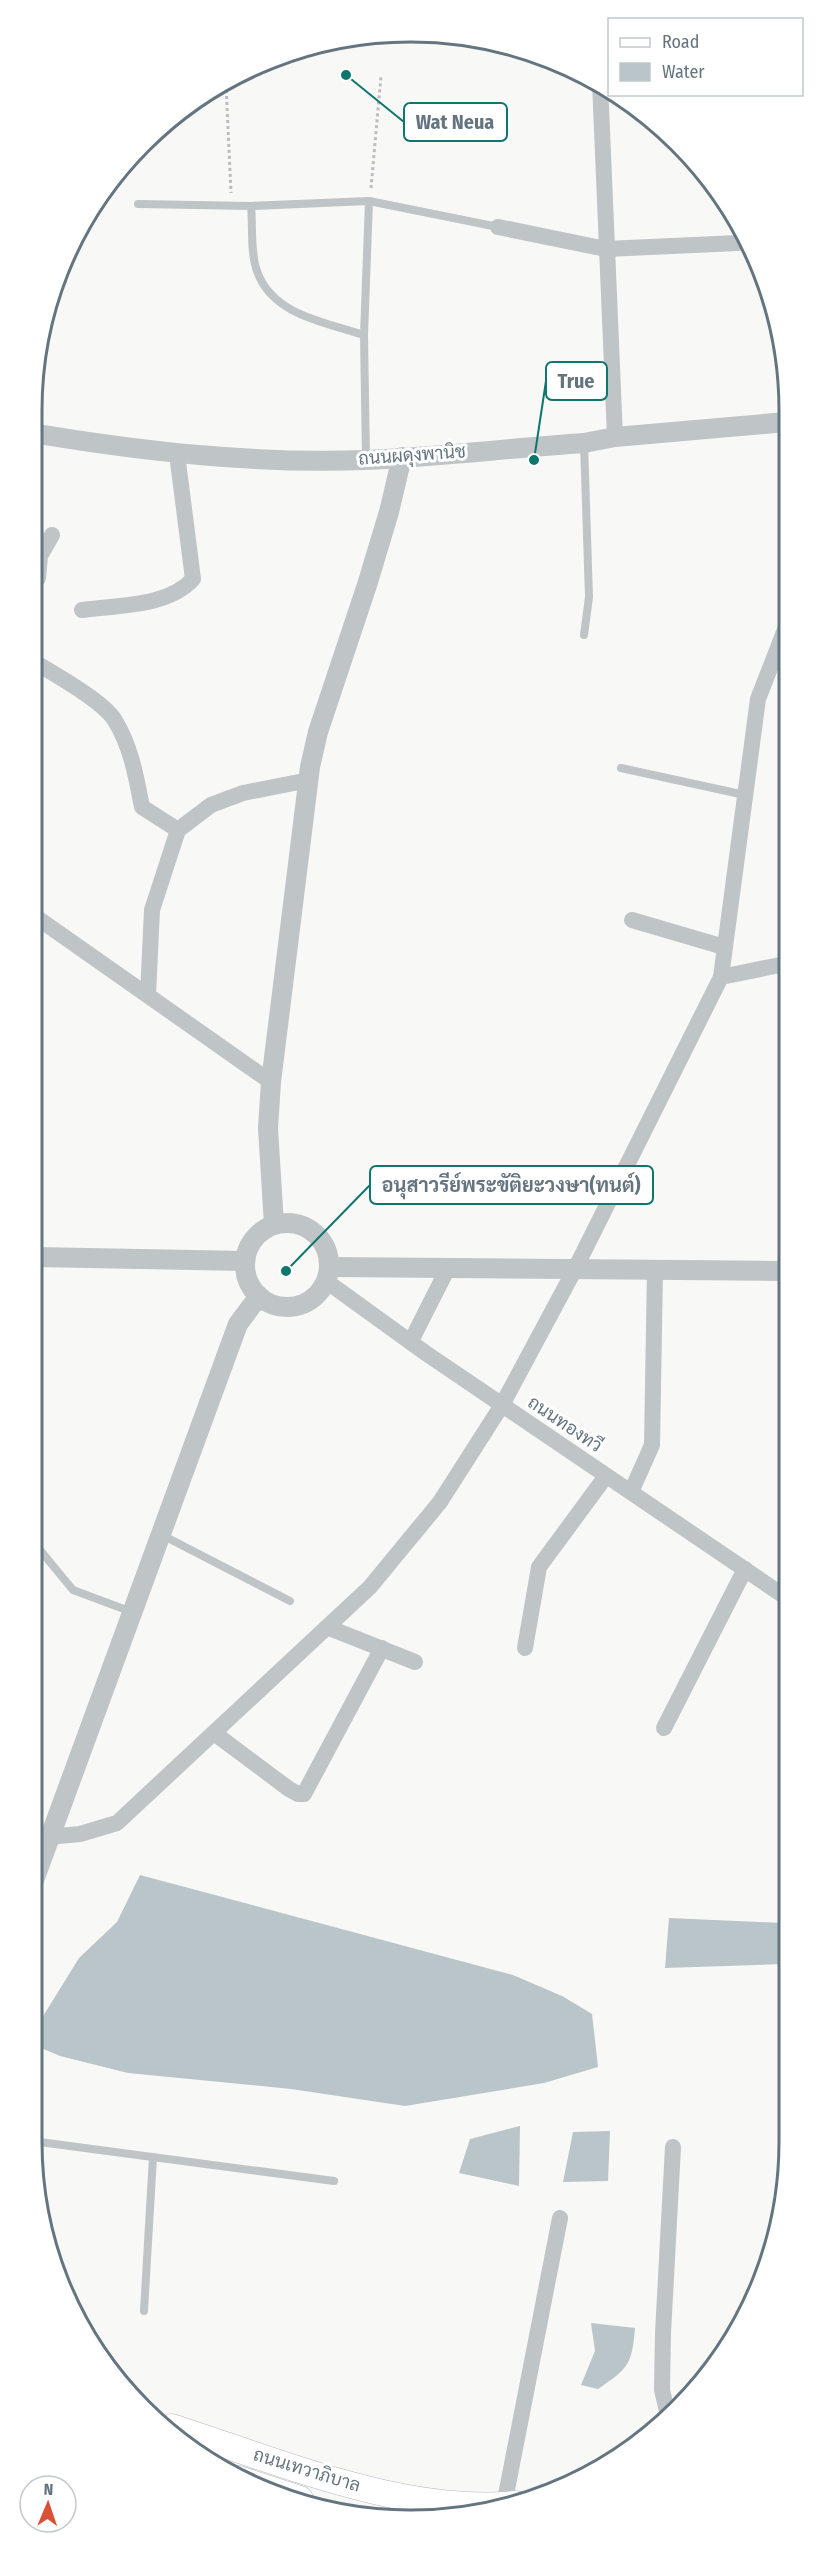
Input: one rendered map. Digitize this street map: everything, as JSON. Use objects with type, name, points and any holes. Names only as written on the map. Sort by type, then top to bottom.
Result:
[{"type":"main road","name":"ถนนเทวาภิบาล","points":[[181,2430],[368,2488],[445,2505],[470,2505]]},
{"type":"street","points":[[600,95],[615,437]]},
{"type":"street","points":[[498,227],[606,249],[738,243]]},
{"type":"street","name":"ถนนผดุงพานิช","points":[[42,435],[177,454],[269,460],[366,460],[779,423]]},
{"type":"street","points":[[82,610],[153,600],[182,591],[193,579],[177,454]]},
{"type":"street","points":[[274,1225],[268,1128],[271,1082],[309,780],[318,732],[367,585],[389,512],[402,457]]},
{"type":"street","points":[[42,552],[52,534]]},
{"type":"street","points":[[48,1837],[80,1834],[117,1823],[370,1587],[440,1502],[502,1405],[575,1269],[721,977],[758,699],[779,645]]},
{"type":"street","points":[[42,667],[82,692],[113,717],[133,759],[141,807],[178,830]]},
{"type":"street","points":[[148,995],[152,910],[178,830],[211,805],[243,793],[309,780]]},
{"type":"street","points":[[632,920],[724,947]]},
{"type":"street","points":[[42,921],[271,1082]]},
{"type":"street","points":[[721,977],[779,965]]},
{"type":"street","points":[[294,1223],[308,1228],[323,1242],[328,1274],[309,1301],[295,1306],[271,1304],[259,1296],[250,1285],[245,1261],[249,1246],[257,1235],[274,1225],[294,1223]]},
{"type":"street","points":[[42,1257],[245,1261]]},
{"type":"street","points":[[411,1341],[448,1268]]},
{"type":"street","points":[[328,1274],[448,1268],[779,1271]]},
{"type":"street","points":[[631,1492],[652,1445],[655,1270]]},
{"type":"street","name":"ถนนทองทวี","points":[[328,1274],[411,1341],[779,1593]]},
{"type":"street","points":[[42,1855],[238,1324],[259,1296]]},
{"type":"street","points":[[525,1648],[539,1567],[606,1476]]},
{"type":"street","points":[[664,1728],[745,1569]]},
{"type":"street","points":[[327,1627],[415,1662]]},
{"type":"street","points":[[214,1733],[290,1789],[298,1794],[304,1794],[382,1648]]},
{"type":"street","points":[[666,2407],[662,2390],[663,2333],[673,2147]]},
{"type":"street","points":[[512,2495],[560,2218]]},
{"type":"lane","points":[[366,460],[364,335],[369,201]]},
{"type":"lane","points":[[138,204],[251,206],[369,201],[498,227]]},
{"type":"lane","points":[[251,206],[256,270],[270,295],[288,309],[364,335]]},
{"type":"lane","points":[[584,442],[589,597],[584,635]]},
{"type":"lane","points":[[621,768],[745,795]]},
{"type":"lane","points":[[160,1534],[290,1601]]},
{"type":"lane","points":[[42,1552],[73,1590],[132,1612]]},
{"type":"lane","points":[[42,2141],[334,2181]]},
{"type":"lane","points":[[144,2311],[153,2157]]},
{"type":"path","points":[[369,201],[381,76]]},
{"type":"path","points":[[226,91],[231,206]]},
{"type":"water","points":[[140,1875],[513,1975],[562,1996],[592,2014],[598,2067],[544,2083],[405,2106],[291,2089],[128,2073],[60,2056],[42,2048],[42,2018],[79,1958],[117,1922]]},
{"type":"water","points":[[669,1918],[779,1923],[779,1964],[665,1968]]},
{"type":"water","points":[[520,2126],[519,2186],[459,2173],[470,2139]]},
{"type":"water","points":[[610,2131],[608,2181],[563,2182],[573,2132]]},
{"type":"water","points":[[591,2323],[635,2328],[632,2350],[627,2364],[623,2370],[598,2389],[581,2385],[595,2351]]},
{"type":"place","name":"Wat Neua","points":[[346,75]]},
{"type":"place","name":"True","points":[[534,460]]},
{"type":"place","name":"อนุสาวรีย์พระขัติยะวงษา(ทนต์)","points":[[286,1271]]}]
